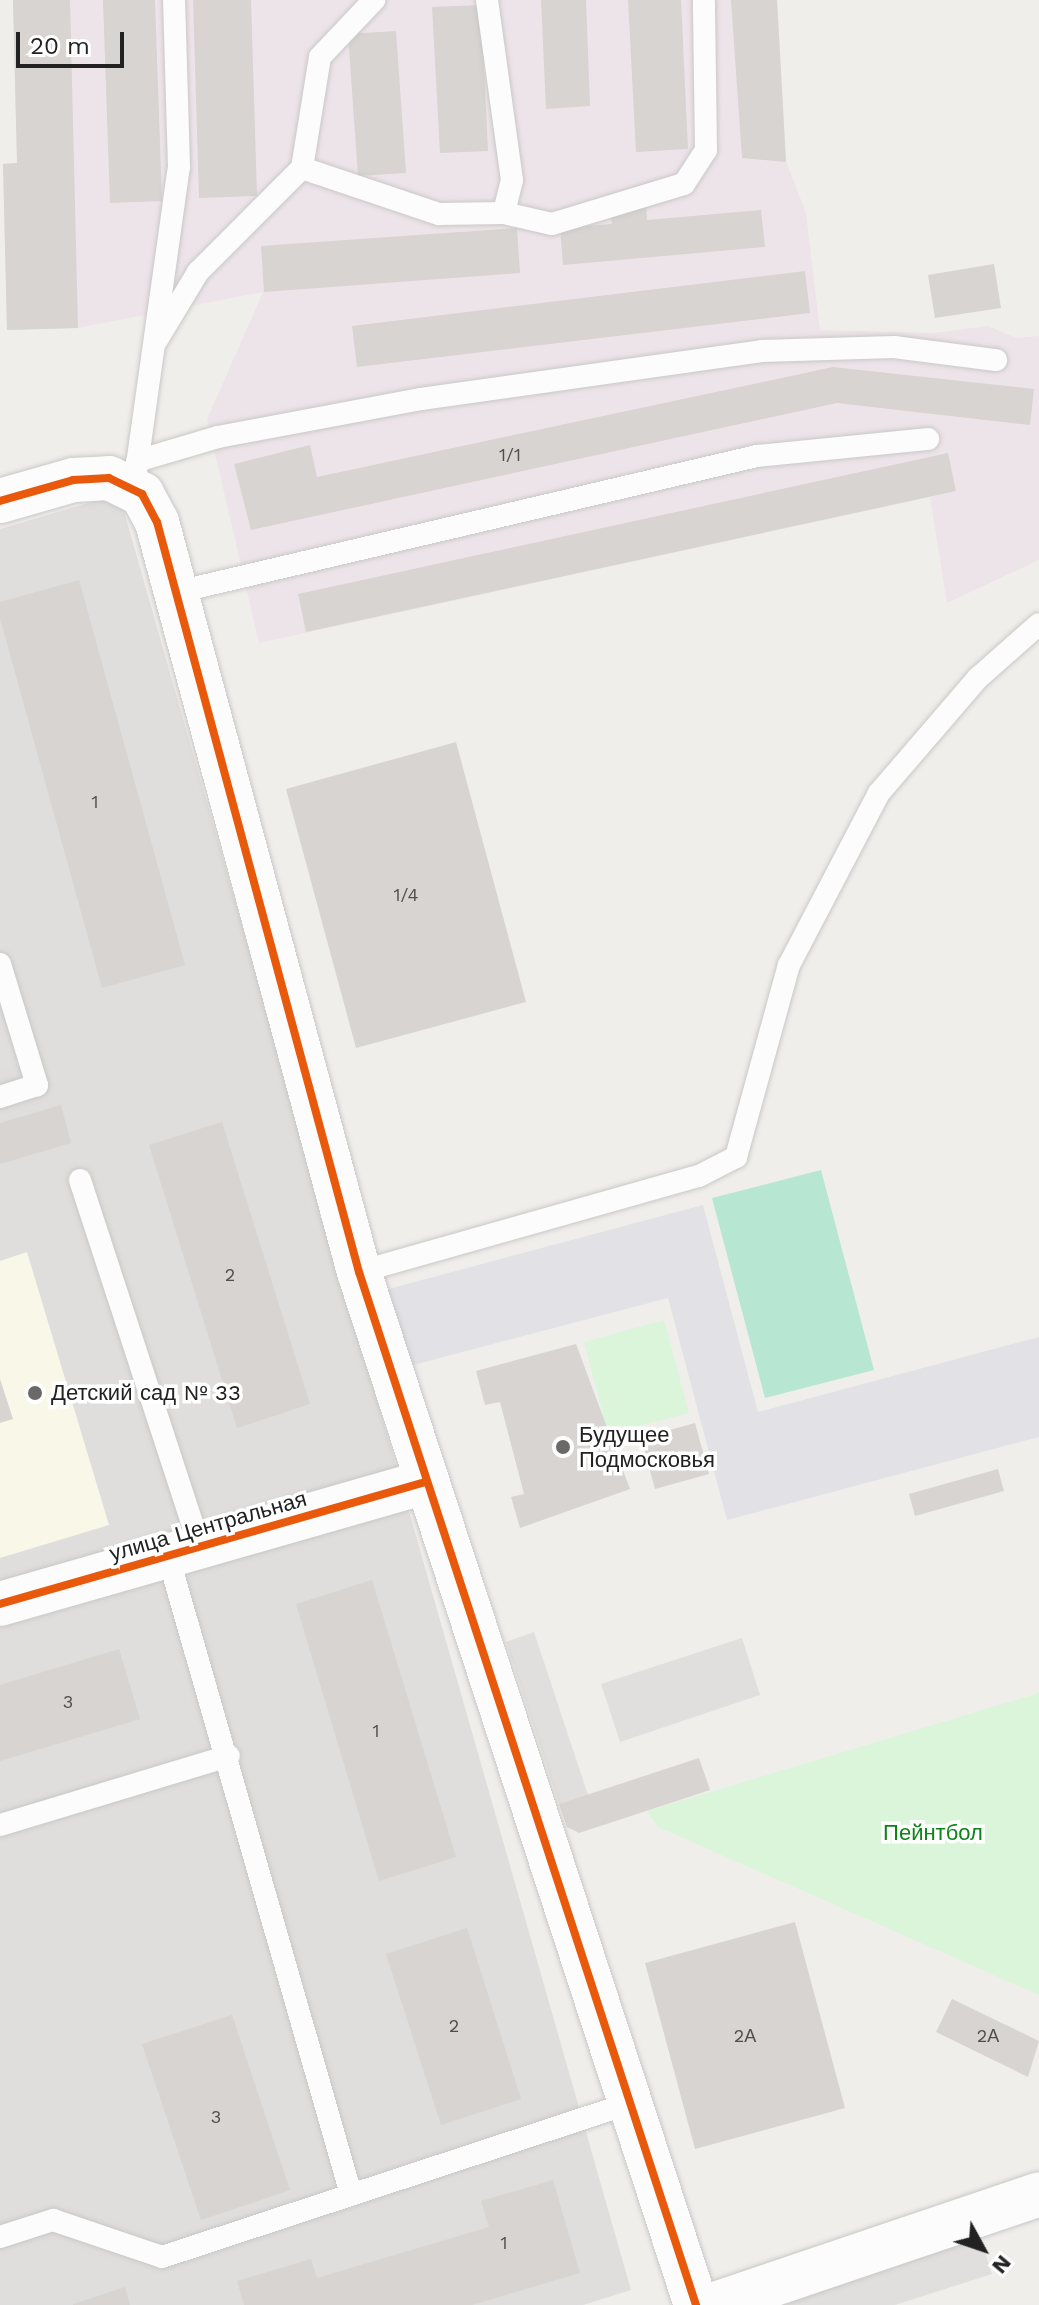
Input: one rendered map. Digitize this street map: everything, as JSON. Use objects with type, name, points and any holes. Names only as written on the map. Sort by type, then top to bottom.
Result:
[{"type":"street","points":[[0,501],[94,477],[136,475],[157,522],[359,1272],[426,1482],[634,2102],[696,2305]]},
{"type":"street","name":"улица Центральная","points":[[0,1604],[426,1482]]},
{"type":"street","points":[[712,2305],[853,2263],[1039,2194]]},
{"type":"lane","points":[[136,475],[179,167],[174,0]]},
{"type":"lane","points":[[157,340],[198,272],[302,168],[320,57],[374,0]]},
{"type":"lane","points":[[302,168],[439,214],[504,213],[561,223],[684,184],[706,150],[704,0]]},
{"type":"lane","points":[[494,4],[512,180],[504,213]]},
{"type":"lane","points":[[136,475],[218,437],[421,399],[762,351],[894,347],[996,360]]},
{"type":"lane","points":[[177,592],[757,456],[928,439]]},
{"type":"lane","points":[[359,1272],[699,1176],[736,1157],[789,965],[879,793],[978,678],[1039,624]]},
{"type":"lane","points":[[0,964],[37,1085],[0,1097]]},
{"type":"lane","points":[[80,1180],[184,1552],[229,1756],[351,2194]]},
{"type":"lane","points":[[0,1825],[229,1756]]},
{"type":"lane","points":[[0,2237],[53,2220],[162,2257],[634,2102]]},
{"type":"shaded area","points":[[13,0],[777,0],[786,161],[806,213],[820,330],[934,333],[988,326],[1016,338],[1039,336],[1039,560],[947,603],[930,497],[259,643],[207,419],[263,292],[78,328],[7,330],[3,164],[17,163]]},
{"type":"shaded area","points":[[119,494],[631,2290],[583,2305],[0,2305],[0,529]]},
{"type":"shaded area","points":[[0,964],[29,1060],[0,1069]]},
{"type":"shaded area","points":[[703,1205],[758,1412],[1039,1337],[1039,1437],[727,1520],[668,1298],[402,1368],[381,1291]]},
{"type":"shaded area","name":"Детский сад № 33","points":[[27,1252],[109,1525],[0,1558],[0,1261]]},
{"type":"shaded area","points":[[534,1632],[588,1795],[559,1804],[506,1642]]},
{"type":"shaded area","points":[[742,1638],[760,1695],[620,1742],[601,1684]]},
{"type":"shaded area","points":[[980,2237],[992,2274],[895,2305],[769,2305]]},
{"type":"green space","points":[[821,1170],[874,1370],[765,1398],[712,1198]]},
{"type":"green space","points":[[664,1320],[689,1413],[608,1434],[584,1342]]},
{"type":"green space","name":"Пейнтбол","points":[[1039,1693],[1039,1995],[658,1827],[647,1811]]},
{"type":"building","points":[[13,0],[70,0],[78,328],[7,330],[3,164],[17,163]]},
{"type":"building","points":[[103,0],[155,0],[162,201],[110,203]]},
{"type":"building","points":[[193,0],[251,0],[257,196],[199,198]]},
{"type":"building","points":[[541,0],[586,0],[590,106],[546,109]]},
{"type":"building","points":[[628,0],[681,0],[688,149],[636,152]]},
{"type":"building","points":[[731,0],[777,0],[786,162],[742,158]]},
{"type":"building","points":[[481,5],[488,151],[440,153],[432,7]]},
{"type":"building","points":[[396,31],[406,173],[358,176],[348,34]]},
{"type":"building","points":[[646,203],[647,220],[761,210],[765,247],[563,265],[560,228],[612,224],[610,207]]},
{"type":"building","points":[[517,228],[520,273],[264,292],[261,246]]},
{"type":"building","points":[[994,264],[1001,308],[935,318],[928,275]]},
{"type":"building","points":[[805,271],[810,313],[357,367],[352,326]]},
{"type":"building","points":[[833,367],[1034,389],[1030,425],[837,403],[251,530],[234,464],[310,445],[317,477]]},
{"type":"building","points":[[948,453],[956,491],[306,632],[298,594]]},
{"type":"building","points":[[79,580],[185,965],[102,988],[0,618],[0,602]]},
{"type":"building","points":[[456,742],[526,1002],[356,1048],[286,789]]},
{"type":"building","points":[[61,1105],[71,1143],[0,1164],[0,1123]]},
{"type":"building","points":[[222,1122],[310,1404],[237,1428],[149,1145]]},
{"type":"building","name":"Будущее Подмосковья","points":[[576,1344],[630,1489],[520,1528],[511,1497],[524,1494],[500,1402],[485,1405],[476,1371]]},
{"type":"building","points":[[0,1379],[13,1419],[0,1423]]},
{"type":"building","points":[[695,1423],[709,1474],[655,1489],[641,1438]]},
{"type":"building","points":[[998,1469],[1004,1491],[915,1516],[909,1494]]},
{"type":"building","points":[[372,1580],[456,1857],[379,1881],[296,1604]]},
{"type":"building","points":[[119,1649],[140,1719],[0,1761],[0,1685]]},
{"type":"building","points":[[699,1758],[710,1790],[579,1833],[567,1827],[559,1804]]},
{"type":"building","points":[[795,1922],[845,2108],[695,2149],[645,1963]]},
{"type":"building","points":[[467,1928],[521,2099],[441,2125],[386,1954]]},
{"type":"building","points":[[952,1999],[1039,2041],[1028,2077],[936,2032]]},
{"type":"building","points":[[232,2015],[290,2190],[201,2220],[142,2044]]},
{"type":"building","points":[[553,2180],[580,2273],[472,2305],[244,2305],[237,2281],[311,2259],[317,2278],[489,2227],[481,2201]]},
{"type":"building","points":[[125,2287],[130,2305],[73,2305],[73,2304]]},
{"type":"cycle path","points":[[0,501],[73,480],[109,478],[142,494],[157,522],[359,1272],[696,2305]]},
{"type":"cycle path","points":[[0,1604],[426,1482]]},
{"type":"place","name":"Детский сад № 33","points":[[35,1393]]},
{"type":"place","name":"Будущее Подмосковья","points":[[563,1447]]}]
